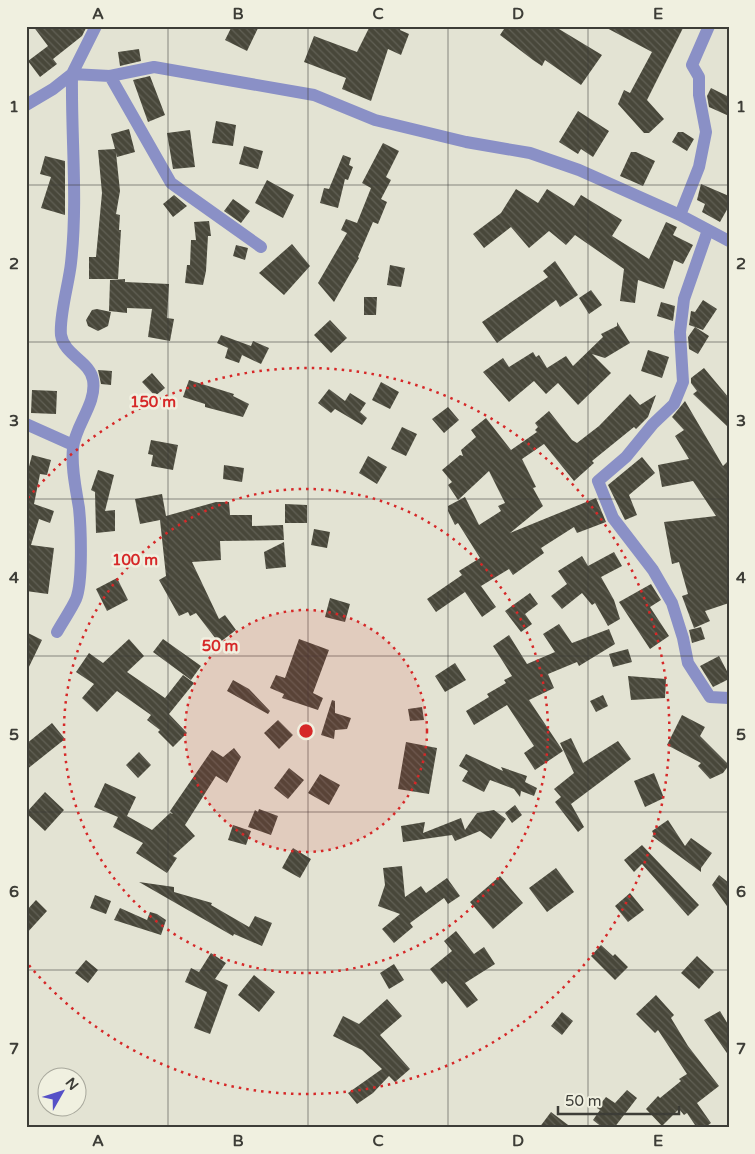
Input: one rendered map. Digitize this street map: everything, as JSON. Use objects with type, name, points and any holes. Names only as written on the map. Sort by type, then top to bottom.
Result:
[{"type":"street","points":[[57,632],[76,599],[79,588],[80,524],[72,460],[73,445],[94,391],[93,378],[87,368],[68,350],[61,335],[72,263],[75,156],[71,114],[72,74],[96,26]]},
{"type":"street","points":[[680,215],[699,167],[706,132],[699,95],[699,77],[692,65],[709,26]]},
{"type":"street","points":[[26,105],[53,89],[72,74],[110,76],[154,67],[314,95],[375,120],[466,142],[530,153],[579,170],[680,215],[729,241]]},
{"type":"street","points":[[110,76],[171,183],[261,247]]},
{"type":"street","points":[[708,230],[684,299],[680,332],[683,382],[674,404],[653,424],[626,457],[598,481],[613,518],[653,570],[672,603],[688,663],[710,697],[729,698]]},
{"type":"street","points":[[26,424],[73,445]]},
{"type":"building","points":[[33,26],[87,26],[82,36],[53,59],[57,64],[40,77],[28,61],[48,46]]},
{"type":"building","points":[[232,26],[259,26],[247,51],[225,40]]},
{"type":"building","points":[[370,26],[401,26],[400,30],[409,34],[401,55],[388,49],[371,101],[342,89],[346,78],[304,62],[314,36],[357,52]]},
{"type":"building","points":[[506,26],[554,26],[602,55],[581,85],[545,60],[542,66],[500,35]]},
{"type":"building","points":[[603,26],[684,26],[647,100],[664,119],[649,133],[644,133],[618,104],[624,90],[630,93],[652,52]]},
{"type":"building","points":[[139,49],[141,61],[120,66],[118,52]]},
{"type":"building","points":[[150,76],[165,115],[148,122],[133,80]]},
{"type":"building","points":[[711,88],[729,97],[729,116],[709,107],[707,96]]},
{"type":"building","points":[[578,111],[609,131],[593,157],[581,149],[578,154],[559,142]]},
{"type":"building","points":[[216,121],[236,125],[233,146],[212,143]]},
{"type":"building","points":[[129,129],[135,152],[117,157],[116,153],[120,191],[116,214],[120,215],[119,230],[121,230],[118,279],[89,279],[89,257],[96,257],[102,193],[98,150],[115,149],[111,134]]},
{"type":"building","points":[[190,130],[195,167],[173,169],[167,133]]},
{"type":"building","points":[[678,132],[683,132],[694,139],[687,151],[672,142]]},
{"type":"building","points":[[383,143],[399,151],[386,177],[391,180],[381,199],[387,202],[378,224],[373,222],[359,258],[334,302],[318,283],[347,233],[341,230],[346,219],[357,223],[371,188],[362,183]]},
{"type":"building","points":[[244,146],[263,151],[258,169],[239,164]]},
{"type":"building","points":[[631,152],[636,152],[655,161],[643,186],[620,176]]},
{"type":"building","points":[[343,155],[351,158],[349,165],[353,167],[348,180],[345,179],[338,208],[320,203],[324,188],[329,189]]},
{"type":"building","points":[[45,156],[65,161],[65,215],[41,208],[51,177],[40,174]]},
{"type":"building","points":[[267,180],[294,195],[283,218],[255,203]]},
{"type":"building","points":[[701,184],[729,196],[729,206],[720,222],[702,212],[705,204],[697,200]]},
{"type":"building","points":[[516,189],[538,203],[547,189],[574,206],[581,195],[622,220],[612,236],[649,259],[666,222],[677,227],[673,235],[693,245],[683,264],[674,260],[664,289],[638,280],[635,303],[620,301],[624,269],[575,235],[566,245],[549,231],[529,248],[511,227],[484,248],[473,234],[501,213]]},
{"type":"building","points":[[174,195],[187,206],[173,217],[163,204]]},
{"type":"building","points":[[233,199],[250,211],[241,223],[224,211]]},
{"type":"building","points":[[209,221],[211,236],[208,236],[206,271],[203,285],[185,283],[187,265],[190,265],[191,240],[196,240],[194,222]]},
{"type":"building","points":[[292,244],[310,266],[284,295],[259,273]]},
{"type":"building","points":[[236,245],[248,248],[245,260],[233,256]]},
{"type":"building","points":[[555,261],[578,295],[560,307],[556,300],[497,343],[482,322],[548,277],[543,271]]},
{"type":"building","points":[[390,265],[405,268],[401,287],[387,285]]},
{"type":"building","points":[[125,279],[125,282],[169,284],[167,318],[174,319],[170,341],[148,337],[152,309],[127,308],[127,313],[109,311],[110,280]]},
{"type":"building","points":[[591,290],[602,305],[589,314],[579,298]]},
{"type":"building","points":[[364,297],[377,297],[376,315],[364,315]]},
{"type":"building","points":[[703,300],[717,309],[703,330],[689,325],[691,311],[695,312]]},
{"type":"building","points":[[661,302],[675,306],[673,321],[657,316]]},
{"type":"building","points":[[97,309],[111,312],[108,326],[98,331],[88,326],[86,320],[92,310]]},
{"type":"building","points":[[330,320],[347,338],[331,353],[314,335]]},
{"type":"building","points":[[617,322],[630,343],[605,358],[592,354],[611,373],[578,405],[558,383],[546,394],[534,381],[509,402],[483,372],[503,358],[509,367],[533,352],[536,357],[539,355],[547,368],[566,356],[573,366],[603,337],[601,334],[617,326]]},
{"type":"building","points":[[695,327],[709,336],[698,354],[689,349],[688,337]]},
{"type":"building","points":[[221,335],[251,346],[253,341],[269,348],[261,364],[242,355],[239,363],[225,358],[228,348],[217,343]]},
{"type":"building","points":[[648,350],[669,357],[662,378],[641,371]]},
{"type":"building","points":[[704,368],[729,398],[729,428],[693,394],[697,391],[691,383],[691,378]]},
{"type":"building","points":[[98,370],[112,371],[111,385],[101,384]]},
{"type":"building","points":[[152,373],[165,388],[155,396],[142,382]]},
{"type":"building","points":[[189,380],[234,394],[233,396],[249,404],[243,417],[205,407],[205,404],[183,397]]},
{"type":"building","points":[[381,382],[399,392],[390,409],[372,400]]},
{"type":"building","points":[[329,389],[345,401],[350,393],[366,403],[360,412],[367,418],[362,425],[335,409],[331,413],[318,403]]},
{"type":"building","points":[[32,390],[57,391],[56,414],[31,413]]},
{"type":"building","points":[[630,394],[640,405],[656,395],[648,417],[636,429],[634,427],[592,461],[594,463],[574,481],[544,444],[522,459],[536,487],[533,488],[543,506],[510,533],[596,498],[606,522],[577,533],[574,527],[541,548],[544,553],[513,575],[509,569],[481,586],[496,607],[482,617],[465,592],[436,612],[427,599],[462,575],[459,571],[480,558],[458,523],[455,525],[448,511],[448,506],[465,497],[479,525],[501,511],[498,506],[505,503],[489,471],[458,500],[448,485],[452,482],[442,470],[460,455],[463,456],[461,450],[476,437],[471,430],[486,418],[511,450],[537,432],[535,430],[538,427],[535,423],[549,411],[572,440],[577,443],[599,426]]},
{"type":"building","points":[[685,401],[723,466],[729,460],[729,603],[705,611],[710,621],[694,628],[682,596],[688,594],[679,562],[672,564],[664,522],[716,516],[693,481],[662,487],[658,465],[689,459],[675,436],[684,430],[672,417]]},
{"type":"building","points":[[448,407],[459,420],[444,433],[432,419]]},
{"type":"building","points":[[402,427],[417,434],[406,456],[391,449]]},
{"type":"building","points":[[151,440],[178,445],[173,470],[151,466],[153,455],[148,454]]},
{"type":"building","points":[[32,455],[51,460],[47,475],[40,474],[34,504],[54,511],[50,523],[39,519],[31,545],[54,548],[48,594],[26,591],[26,478]]},
{"type":"building","points":[[368,456],[387,467],[377,484],[359,473]]},
{"type":"building","points":[[642,457],[655,473],[629,495],[637,515],[625,520],[608,485]]},
{"type":"building","points":[[224,465],[244,468],[242,482],[223,479]]},
{"type":"building","points":[[98,470],[114,475],[105,511],[115,510],[115,531],[96,533],[95,492],[91,490]]},
{"type":"building","points":[[162,494],[166,516],[216,502],[229,502],[230,515],[252,515],[252,526],[283,525],[284,540],[220,541],[221,560],[192,562],[219,619],[225,615],[236,630],[219,643],[196,613],[190,616],[188,612],[179,616],[159,580],[166,576],[160,520],[140,524],[135,499]]},
{"type":"building","points":[[285,504],[307,505],[307,523],[285,523]]},
{"type":"building","points":[[314,529],[330,532],[327,548],[311,545]]},
{"type":"building","points":[[284,542],[286,567],[266,569],[264,552]]},
{"type":"building","points":[[614,552],[622,566],[601,577],[614,600],[620,619],[608,626],[595,603],[592,605],[582,593],[562,609],[551,596],[567,584],[558,571],[582,556],[588,566]]},
{"type":"building","points":[[117,578],[128,600],[107,611],[96,589]]},
{"type":"building","points":[[651,584],[661,600],[650,607],[669,636],[650,649],[619,602]]},
{"type":"building","points":[[530,593],[538,604],[525,614],[532,624],[521,632],[505,611]]},
{"type":"building","points":[[330,598],[350,604],[345,622],[325,617]]},
{"type":"building","points":[[559,624],[572,643],[609,629],[615,644],[579,666],[577,662],[548,674],[554,688],[529,700],[563,751],[535,770],[524,753],[534,746],[507,705],[474,725],[466,711],[489,697],[487,694],[506,683],[504,680],[512,676],[493,646],[509,635],[527,664],[555,652],[543,634]]},
{"type":"building","points":[[701,627],[705,639],[692,643],[689,630]]},
{"type":"building","points":[[26,632],[42,640],[26,673]]},
{"type":"building","points":[[129,639],[144,656],[127,672],[165,698],[183,675],[194,683],[169,714],[187,733],[173,747],[158,732],[160,730],[147,720],[151,715],[117,691],[97,712],[82,698],[94,684],[76,672],[89,653],[103,663]]},
{"type":"building","points":[[163,639],[201,666],[191,680],[153,652]]},
{"type":"building","points":[[299,639],[329,650],[313,693],[323,698],[318,710],[282,698],[284,694],[270,688],[276,675],[285,678]]},
{"type":"building","points":[[628,649],[632,662],[613,667],[609,654]]},
{"type":"building","points":[[719,656],[729,675],[729,679],[713,687],[700,666]]},
{"type":"building","points":[[455,663],[466,680],[445,692],[435,676]]},
{"type":"building","points":[[628,676],[666,679],[665,698],[631,700]]},
{"type":"building","points":[[233,680],[249,689],[270,711],[268,714],[227,691]]},
{"type":"building","points":[[603,695],[608,706],[596,712],[590,701]]},
{"type":"building","points":[[332,700],[335,701],[335,713],[351,718],[347,729],[335,730],[334,739],[321,735]]},
{"type":"building","points":[[422,707],[424,720],[410,721],[408,709]]},
{"type":"building","points":[[682,715],[705,727],[700,736],[729,765],[723,773],[710,779],[698,766],[701,763],[667,745]]},
{"type":"building","points":[[278,720],[293,735],[279,749],[264,733]]},
{"type":"building","points":[[52,723],[65,739],[26,770],[26,744]]},
{"type":"building","points":[[571,738],[583,763],[618,741],[631,759],[571,804],[584,827],[578,832],[555,802],[561,797],[554,789],[574,773],[560,743]]},
{"type":"building","points":[[406,742],[437,748],[429,794],[398,789]]},
{"type":"building","points":[[234,748],[241,757],[227,783],[216,776],[185,825],[195,836],[173,856],[177,858],[167,873],[136,853],[143,843],[113,827],[118,817],[94,807],[105,783],[136,797],[127,816],[152,830],[170,813],[173,814],[170,811],[212,750],[223,757]]},
{"type":"building","points":[[139,752],[151,765],[138,778],[126,765]]},
{"type":"building","points":[[466,754],[503,771],[501,767],[527,776],[525,782],[537,788],[534,796],[521,791],[520,797],[514,789],[490,780],[484,792],[462,781],[468,771],[459,766]]},
{"type":"building","points":[[289,768],[304,780],[288,799],[274,788]]},
{"type":"building","points":[[654,773],[664,798],[645,807],[634,781]]},
{"type":"building","points":[[320,774],[340,785],[329,805],[308,793]]},
{"type":"building","points":[[45,792],[64,810],[45,831],[26,813]]},
{"type":"building","points":[[515,805],[522,815],[512,823],[505,813]]},
{"type":"building","points":[[259,809],[278,816],[271,835],[248,827],[255,810],[258,812]]},
{"type":"building","points":[[494,810],[506,819],[491,839],[480,831],[455,841],[452,835],[403,842],[401,826],[425,822],[423,833],[461,818],[465,830],[477,813]]},
{"type":"building","points":[[668,820],[685,846],[691,838],[712,853],[701,868],[701,872],[652,836],[654,835],[652,831]]},
{"type":"building","points":[[233,825],[251,831],[246,845],[228,840]]},
{"type":"building","points":[[642,845],[699,905],[688,916],[642,864],[634,872],[624,860]]},
{"type":"building","points":[[293,848],[311,859],[300,878],[282,868]]},
{"type":"building","points":[[402,866],[405,897],[421,886],[426,893],[447,878],[460,896],[448,904],[444,898],[410,923],[413,927],[394,943],[382,929],[400,914],[378,906],[385,885],[383,868]]},
{"type":"building","points":[[556,868],[574,892],[547,912],[529,888]]},
{"type":"building","points":[[719,875],[729,883],[729,909],[712,885]]},
{"type":"building","points":[[500,876],[523,903],[493,929],[470,902]]},
{"type":"building","points":[[139,882],[174,887],[174,892],[212,903],[211,905],[249,927],[255,916],[272,923],[262,946],[234,934],[233,936]]},
{"type":"building","points":[[630,893],[644,910],[628,922],[615,906]]},
{"type":"building","points":[[95,895],[111,901],[106,914],[90,908]]},
{"type":"building","points":[[36,900],[47,911],[26,934],[26,911]]},
{"type":"building","points":[[120,908],[147,920],[150,912],[157,914],[166,920],[161,935],[114,920]]},
{"type":"building","points":[[456,931],[474,954],[484,947],[495,964],[465,983],[478,1000],[467,1008],[446,981],[442,984],[430,969],[452,951],[444,941]]},
{"type":"building","points":[[601,945],[613,956],[615,954],[628,967],[615,980],[591,956]]},
{"type":"building","points":[[211,953],[226,963],[215,979],[228,985],[210,1034],[194,1028],[207,992],[185,982],[191,968],[199,972]]},
{"type":"building","points":[[697,956],[714,972],[699,989],[681,973]]},
{"type":"building","points":[[86,960],[98,970],[88,983],[75,973]]},
{"type":"building","points":[[394,964],[404,980],[389,989],[380,973]]},
{"type":"building","points":[[254,975],[275,992],[259,1012],[238,995]]},
{"type":"building","points":[[656,995],[674,1015],[671,1018],[688,1046],[719,1086],[697,1103],[711,1123],[704,1128],[697,1128],[687,1113],[684,1115],[679,1109],[662,1126],[646,1109],[658,1096],[660,1098],[681,1081],[679,1079],[687,1074],[658,1030],[655,1033],[636,1014]]},
{"type":"building","points":[[387,999],[402,1016],[380,1035],[410,1069],[395,1082],[389,1076],[373,1093],[357,1104],[348,1093],[382,1069],[362,1050],[333,1036],[343,1016],[359,1024]]},
{"type":"building","points":[[720,1011],[729,1026],[729,1056],[704,1020]]},
{"type":"building","points":[[562,1012],[573,1021],[562,1035],[551,1026]]},
{"type":"building","points":[[627,1090],[637,1098],[614,1128],[603,1128],[593,1120],[600,1110],[597,1108],[606,1097],[615,1103]]},
{"type":"building","points":[[551,1112],[572,1128],[539,1128]]}]
